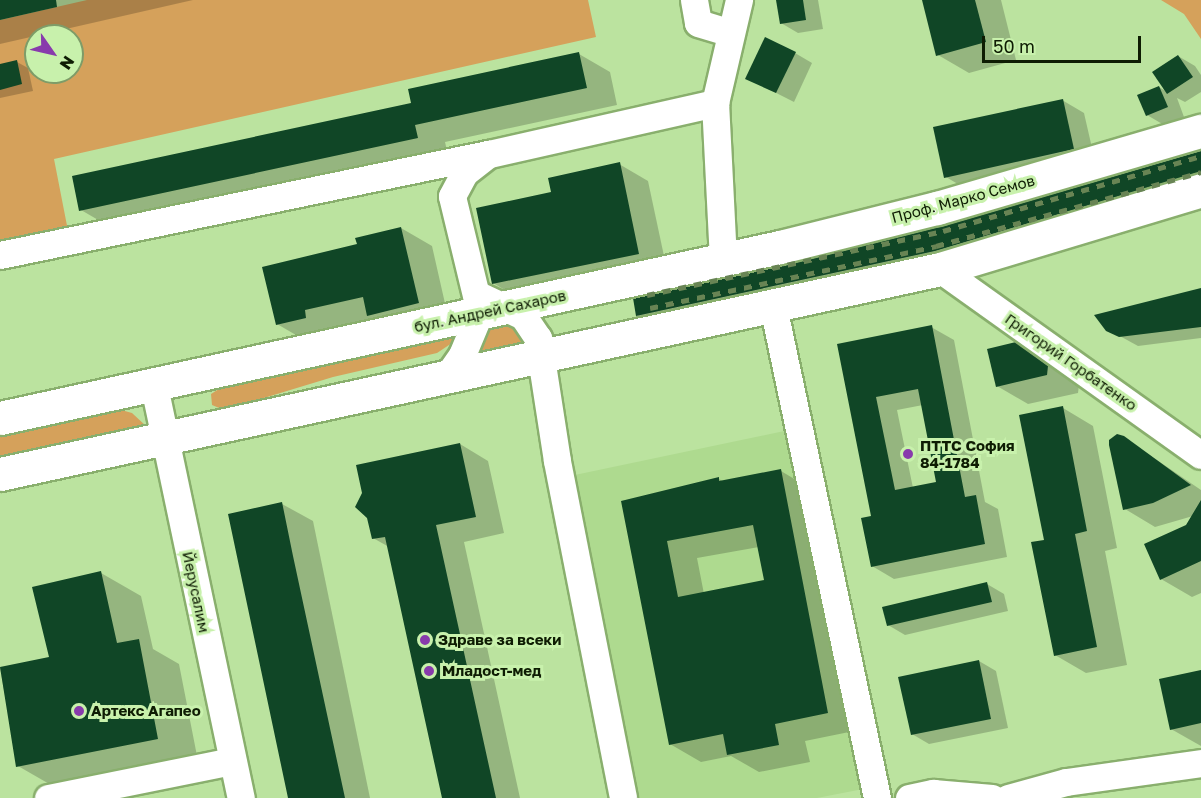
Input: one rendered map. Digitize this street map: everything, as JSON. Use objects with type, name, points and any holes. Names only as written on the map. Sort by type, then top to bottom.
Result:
[{"type":"main road","name":"Проф. Марко Семов","points":[[723,260],[937,208],[1201,131]]},
{"type":"main road","points":[[0,474],[940,269],[1201,190]]},
{"type":"main road","name":"бул. Андрей Сахаров","points":[[0,418],[154,386],[487,304],[723,260]]},
{"type":"street","points":[[694,0],[698,23],[730,33]]},
{"type":"street","points":[[723,260],[715,103],[739,0]]},
{"type":"street","points":[[0,255],[489,154],[715,103]]},
{"type":"street","points":[[446,378],[487,304],[453,196],[464,173],[489,154]]},
{"type":"street","name":"Григорий Горбатенко","points":[[940,269],[1201,455]]},
{"type":"street","points":[[487,304],[531,324],[540,356],[557,461],[623,798]]},
{"type":"street","points":[[773,306],[877,798]]},
{"type":"street","name":"Йерусалим","points":[[154,386],[163,438],[241,798]]},
{"type":"street","points":[[48,798],[232,761]]},
{"type":"street","points":[[1008,798],[1066,782],[1201,763]]},
{"type":"street","points":[[909,798],[933,793],[992,798]]},
{"type":"shaded area","points":[[87,0],[588,0],[596,37],[54,159],[70,241],[0,255],[0,20]]},
{"type":"shaded area","points":[[1161,0],[1201,0],[1201,39],[1184,14]]},
{"type":"shaded area","points":[[501,314],[531,343],[483,352],[480,345],[489,324]]},
{"type":"shaded area","points":[[463,326],[458,339],[437,353],[333,377],[224,410],[212,405],[211,394],[219,389]]},
{"type":"shaded area","points":[[114,408],[132,413],[146,426],[0,459],[0,426]]},
{"type":"shaded area","points":[[789,430],[863,789],[817,798],[636,798],[570,476]]},
{"type":"building","points":[[0,0],[56,0],[57,7],[0,20]]},
{"type":"building","points":[[776,0],[803,0],[806,20],[780,24]]},
{"type":"building","points":[[922,0],[975,0],[986,42],[936,56]]},
{"type":"building","points":[[765,37],[796,52],[776,93],[745,79]]},
{"type":"building","points":[[579,52],[587,88],[415,125],[418,138],[79,211],[72,176],[411,103],[408,89]]},
{"type":"building","points":[[1178,55],[1193,77],[1167,94],[1152,72]]},
{"type":"building","points":[[17,60],[22,84],[0,90],[0,64]]},
{"type":"building","points":[[1159,86],[1168,107],[1146,116],[1137,95]]},
{"type":"building","points":[[1063,99],[1074,149],[944,178],[933,127]]},
{"type":"building","points":[[1201,151],[1201,172],[935,251],[636,316],[633,298],[942,226]]},
{"type":"building","points":[[620,162],[639,254],[492,284],[476,208],[551,192],[548,178]]},
{"type":"building","points":[[401,227],[419,303],[367,316],[363,297],[305,310],[306,318],[276,325],[262,267],[357,244],[355,238]]},
{"type":"building","points":[[1201,288],[1201,327],[1119,337],[1106,331],[1094,315]]},
{"type":"building","points":[[932,325],[965,497],[976,495],[985,544],[871,567],[861,518],[871,516],[837,344]],"holes":[[[918,389],[936,482],[895,490],[876,397]]]},
{"type":"building","points":[[1016,342],[1048,366],[1047,375],[996,387],[987,349]]},
{"type":"building","points":[[1063,406],[1087,531],[1075,534],[1097,647],[1054,656],[1031,542],[1044,540],[1019,415]]},
{"type":"building","points":[[1117,434],[1124,436],[1191,485],[1153,503],[1123,510],[1109,445],[1109,440]]},
{"type":"building","points":[[460,443],[476,517],[436,525],[496,798],[442,798],[385,537],[372,539],[367,518],[355,507],[362,493],[356,465]]},
{"type":"building","points":[[781,469],[828,713],[775,724],[779,745],[727,755],[723,734],[669,745],[621,501],[719,477],[719,481]],"holes":[[[753,525],[764,580],[678,597],[667,541]]]},
{"type":"building","points":[[1201,500],[1201,561],[1160,580],[1144,544],[1186,525]]},
{"type":"building","points":[[282,502],[345,798],[288,798],[228,514]]},
{"type":"building","name":"Артекс Агапео","points":[[101,571],[117,643],[139,639],[158,739],[16,767],[0,667],[49,657],[32,587]]},
{"type":"building","points":[[987,582],[992,602],[887,626],[882,607]]},
{"type":"building","points":[[979,660],[991,719],[911,735],[898,677]]},
{"type":"building","points":[[1201,670],[1201,723],[1170,730],[1159,679]]},
{"type":"railway","points":[[647,295],[943,231],[1201,156]]},
{"type":"railway","points":[[650,308],[936,246],[1201,172]]},
{"type":"place","name":"ПТТС София 84-1784","points":[[908,454]]},
{"type":"place","name":"Здраве за всеки","points":[[425,640]]},
{"type":"place","name":"Младост-мед","points":[[429,671]]},
{"type":"place","name":"Артекс Агапео","points":[[79,711]]}]
